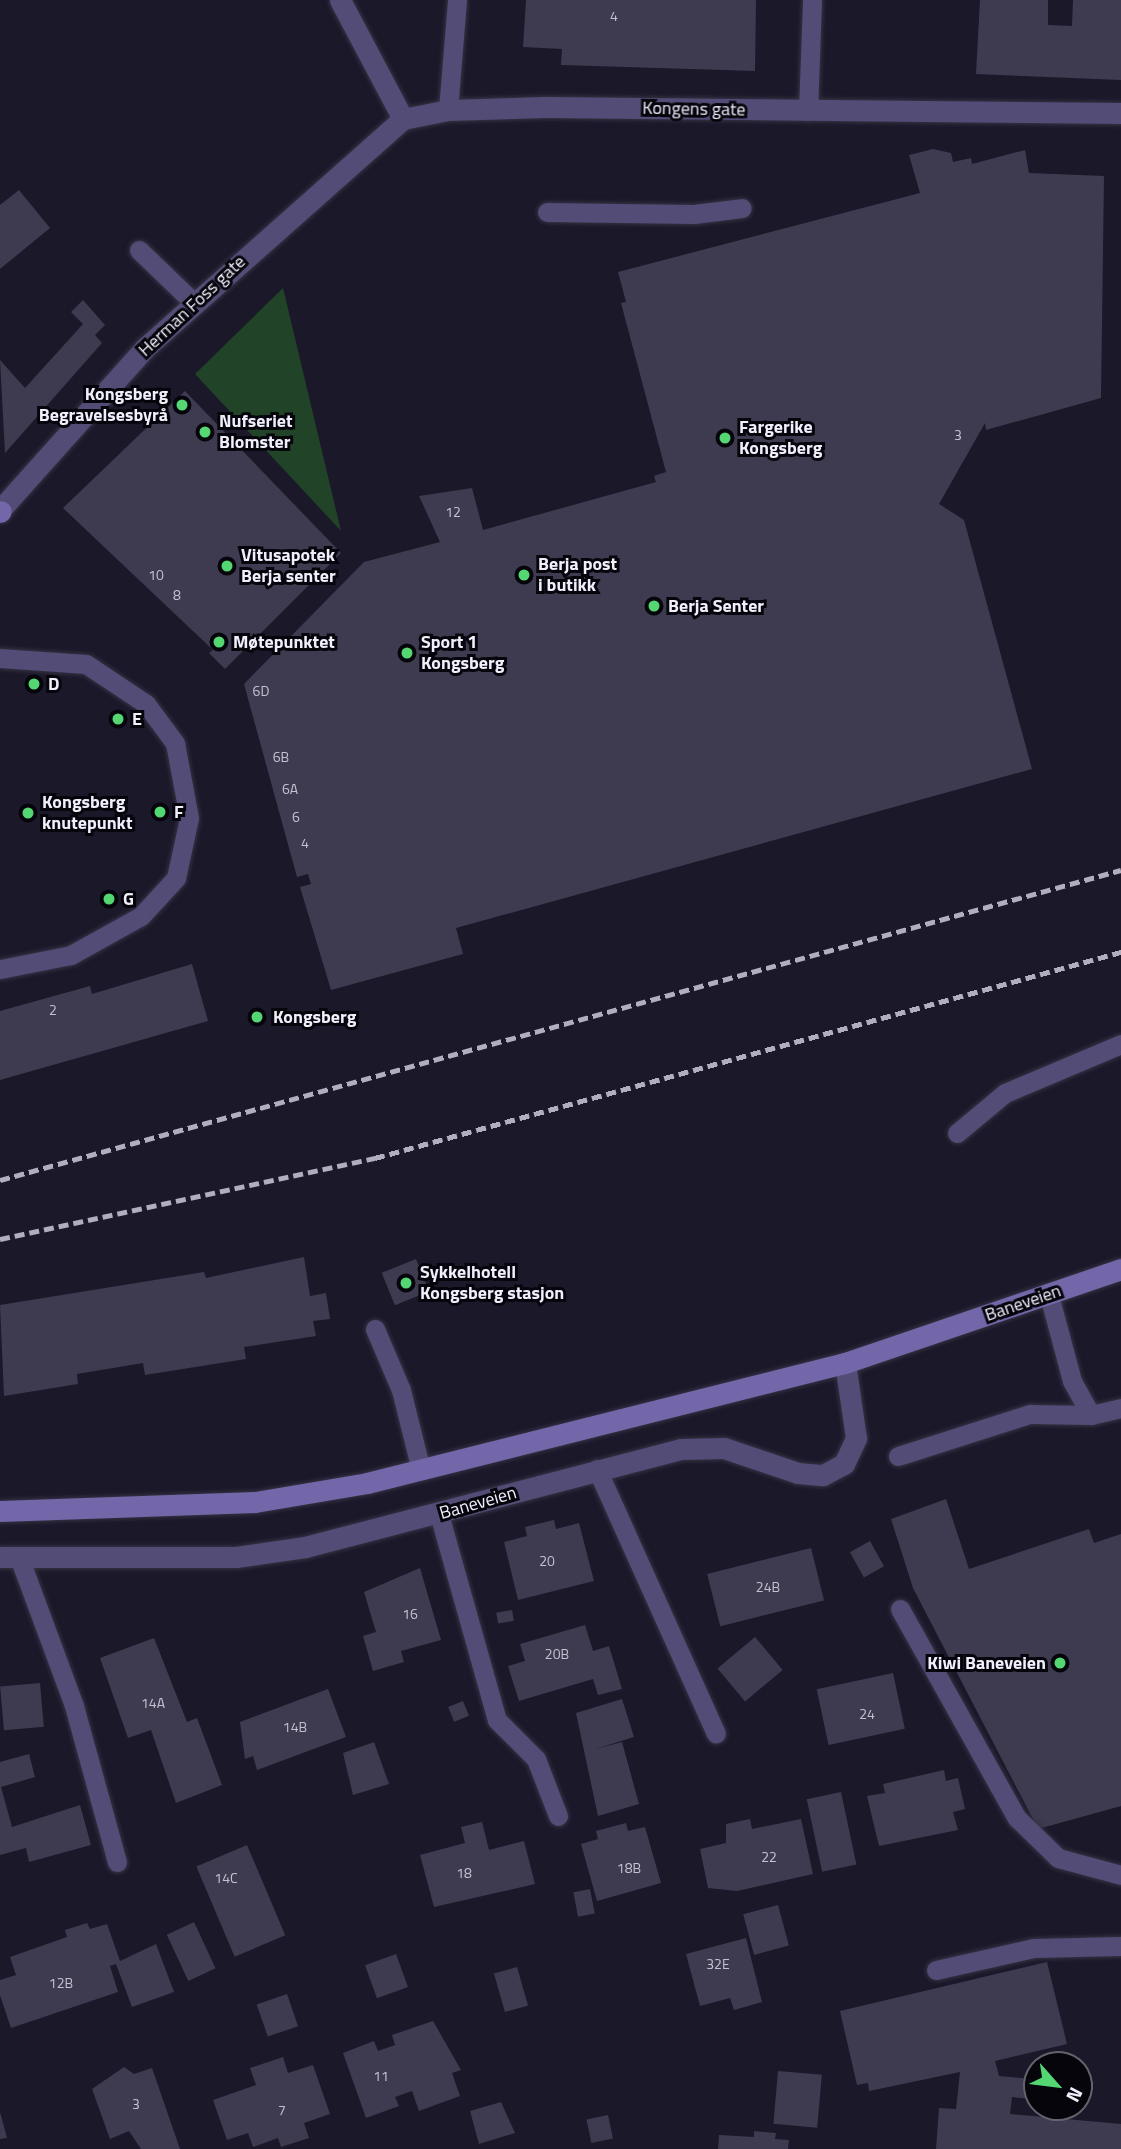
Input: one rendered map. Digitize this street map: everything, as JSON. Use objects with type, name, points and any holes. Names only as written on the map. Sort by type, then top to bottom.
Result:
[{"type":"main road","name":"Baneveien","points":[[0,1511],[255,1502],[421,1470],[845,1363],[1121,1269]]},
{"type":"street","points":[[340,0],[403,119]]},
{"type":"street","name":"Kongens gate","points":[[403,119],[448,110],[1121,113]]},
{"type":"street","name":"Herman Foss gate","points":[[0,511],[118,376],[194,303],[403,119]]},
{"type":"street","name":"Baneveien","points":[[9,1557],[236,1557],[439,1514],[597,1469],[681,1449],[724,1448],[798,1473],[823,1475],[844,1464],[856,1438],[845,1363]]},
{"type":"lane","points":[[448,110],[457,0]]},
{"type":"lane","points":[[808,111],[812,0]]},
{"type":"lane","points":[[547,212],[742,208]]},
{"type":"lane","points":[[139,250],[194,303]]},
{"type":"lane","points":[[0,658],[86,664],[146,704],[175,743],[189,818],[176,878],[141,916],[71,955],[0,969]]},
{"type":"lane","points":[[957,1133],[1005,1093],[1121,1044]]},
{"type":"lane","points":[[1049,1295],[1072,1381],[1091,1415]]},
{"type":"lane","points":[[375,1329],[401,1390],[421,1470]]},
{"type":"lane","points":[[898,1456],[1030,1414],[1091,1415],[1121,1408]]},
{"type":"lane","points":[[597,1469],[716,1734]]},
{"type":"lane","points":[[439,1514],[497,1720],[536,1759],[558,1816]]},
{"type":"lane","points":[[9,1557],[74,1706],[117,1862]]},
{"type":"lane","points":[[900,1609],[1017,1818],[1058,1858],[1121,1875]]},
{"type":"lane","points":[[936,1970],[1034,1948],[1121,1946]]},
{"type":"green space","points":[[283,288],[341,531],[195,374]]},
{"type":"building","points":[[526,0],[756,0],[755,71],[561,65],[562,49],[523,47]]},
{"type":"building","points":[[980,0],[1048,0],[1048,25],[1072,26],[1073,0],[1121,0],[1121,80],[976,74]]},
{"type":"building","name":"Berja Senter","points":[[933,149],[951,153],[953,162],[971,158],[972,164],[1025,150],[1029,173],[1104,176],[1101,398],[986,430],[985,423],[939,504],[964,520],[1032,769],[456,928],[463,954],[331,990],[300,887],[311,884],[308,874],[297,877],[244,684],[364,562],[440,542],[419,496],[472,488],[483,530],[656,482],[654,476],[666,472],[621,303],[626,302],[618,272],[920,193],[909,155]]},
{"type":"building","points":[[19,190],[50,228],[0,269],[0,205]]},
{"type":"building","points":[[83,300],[105,325],[95,335],[102,343],[5,453],[0,360],[25,388],[83,324],[71,312]]},
{"type":"building","points":[[185,391],[341,553],[225,669],[209,653],[213,650],[63,508]]},
{"type":"building","points":[[192,964],[208,1021],[0,1080],[0,1011],[90,986],[92,994]]},
{"type":"building","points":[[304,1257],[310,1296],[326,1293],[330,1319],[313,1321],[316,1336],[244,1347],[246,1359],[145,1375],[143,1363],[77,1374],[78,1384],[4,1396],[0,1305],[204,1272],[206,1278]]},
{"type":"building","name":"Sykkelhotell Kongsberg stasjon","points":[[416,1259],[429,1291],[395,1305],[382,1273]]},
{"type":"building","points":[[946,1499],[969,1569],[1089,1529],[1094,1543],[1121,1534],[1121,1806],[1038,1829],[913,1588],[891,1519]]},
{"type":"building","points":[[554,1520],[556,1529],[579,1523],[594,1581],[518,1600],[504,1542],[527,1536],[525,1527]]},
{"type":"building","points":[[870,1541],[884,1566],[864,1578],[850,1552]]},
{"type":"building","points":[[811,1548],[824,1600],[720,1626],[707,1574]]},
{"type":"building","points":[[420,1568],[441,1640],[401,1651],[404,1662],[373,1671],[363,1636],[376,1632],[364,1592]]},
{"type":"building","points":[[512,1610],[514,1621],[498,1624],[496,1613]]},
{"type":"building","points":[[585,1625],[593,1651],[609,1646],[622,1689],[598,1695],[593,1679],[519,1701],[508,1666],[525,1661],[520,1644]]},
{"type":"building","points":[[755,1637],[783,1670],[745,1701],[717,1668]]},
{"type":"building","points":[[154,1638],[187,1722],[197,1718],[222,1785],[176,1803],[151,1730],[128,1738],[100,1658]]},
{"type":"building","points":[[893,1673],[905,1729],[829,1745],[817,1689]]},
{"type":"building","points":[[40,1683],[44,1727],[4,1730],[0,1686]]},
{"type":"building","points":[[328,1689],[346,1737],[257,1770],[253,1756],[245,1759],[240,1722]]},
{"type":"building","points":[[622,1699],[634,1737],[595,1749],[622,1742],[639,1804],[598,1816],[576,1713]]},
{"type":"building","points":[[463,1701],[469,1716],[454,1722],[448,1707]]},
{"type":"building","points":[[374,1742],[389,1784],[353,1795],[343,1753]]},
{"type":"building","points":[[29,1754],[35,1777],[1,1787],[12,1827],[80,1805],[91,1845],[29,1862],[26,1848],[0,1855],[0,1762]]},
{"type":"building","points":[[944,1770],[946,1781],[958,1778],[965,1809],[953,1812],[958,1830],[879,1846],[867,1796],[885,1793],[883,1784]]},
{"type":"building","points":[[841,1792],[856,1864],[822,1872],[807,1799]]},
{"type":"building","points":[[750,1819],[752,1829],[801,1819],[813,1874],[737,1891],[708,1888],[700,1849],[726,1843],[726,1824]]},
{"type":"building","points":[[482,1822],[489,1850],[524,1841],[535,1884],[434,1907],[420,1855],[465,1843],[461,1827]]},
{"type":"building","points":[[626,1823],[628,1831],[645,1827],[661,1883],[597,1901],[581,1844],[598,1839],[596,1831]]},
{"type":"building","points":[[247,1845],[285,1935],[235,1957],[196,1866]]},
{"type":"building","points":[[590,1889],[595,1914],[578,1917],[573,1892]]},
{"type":"building","points":[[778,1905],[789,1946],[754,1955],[743,1914]]},
{"type":"building","points":[[194,1922],[216,1968],[188,1981],[167,1935]]},
{"type":"building","points":[[87,1923],[90,1929],[107,1924],[120,1961],[156,1944],[174,1992],[132,2007],[116,1964],[110,1966],[118,1992],[11,2028],[0,1995],[0,1980],[16,1975],[10,1957],[67,1937],[65,1930]]},
{"type":"building","points":[[746,1938],[762,2002],[734,2010],[730,1998],[700,2006],[686,1954]]},
{"type":"building","points":[[396,1954],[408,1987],[377,1998],[365,1965]]},
{"type":"building","points":[[1047,1962],[1067,2044],[1037,2051],[1023,2051],[1023,2054],[995,2061],[999,2076],[1023,2078],[1023,2098],[1012,2097],[1010,2114],[1023,2115],[1023,2121],[1121,2124],[1121,2149],[936,2149],[939,2108],[956,2109],[960,2072],[869,2091],[868,2083],[857,2085],[840,2011]]},
{"type":"building","points":[[517,1967],[528,2005],[505,2012],[494,1974]]},
{"type":"building","points":[[287,1994],[298,2026],[268,2037],[257,2004]]},
{"type":"building","points":[[433,2021],[461,2070],[452,2073],[460,2096],[419,2111],[412,2091],[395,2097],[399,2106],[366,2118],[343,2053],[374,2041],[378,2051],[395,2045],[392,2035]]},
{"type":"building","points":[[283,2057],[288,2073],[313,2065],[330,2114],[304,2123],[309,2138],[281,2147],[278,2138],[253,2147],[248,2133],[227,2140],[213,2100],[256,2085],[250,2068]]},
{"type":"building","points":[[124,2067],[134,2074],[152,2068],[180,2149],[141,2149],[129,2131],[110,2139],[92,2089]]},
{"type":"building","points":[[778,2071],[822,2075],[817,2128],[773,2124]]},
{"type":"building","points":[[501,2102],[515,2133],[479,2144],[470,2111]]},
{"type":"building","points":[[0,2112],[7,2138],[0,2139]]},
{"type":"building","points":[[608,2115],[613,2138],[591,2143],[586,2120]]},
{"type":"building","points":[[754,2131],[776,2133],[775,2139],[789,2140],[788,2149],[718,2149],[719,2135],[754,2137]]},
{"type":"railway","points":[[0,1180],[1121,870]]},
{"type":"railway","points":[[0,1239],[375,1158],[1121,952]]},
{"type":"place","name":"Kongsberg Begravelsesbyrå","points":[[182,405]]},
{"type":"place","name":"Nufseriet Blomster","points":[[205,432]]},
{"type":"place","name":"Fargerike Kongsberg","points":[[725,438]]},
{"type":"place","name":"Vitusapotek Berja senter","points":[[227,566]]},
{"type":"place","name":"Berja post i butikk","points":[[524,575]]},
{"type":"place","name":"Berja Senter","points":[[654,606]]},
{"type":"place","name":"Møtepunktet","points":[[219,642]]},
{"type":"place","name":"Sport 1 Kongsberg","points":[[407,653]]},
{"type":"place","name":"D","points":[[34,684]]},
{"type":"place","name":"E","points":[[118,719]]},
{"type":"place","name":"F","points":[[160,812]]},
{"type":"place","name":"Kongsberg knutepunkt","points":[[28,813]]},
{"type":"place","name":"G","points":[[109,899]]},
{"type":"place","name":"Kongsberg","points":[[257,1017]]},
{"type":"place","name":"Sykkelhotell Kongsberg stasjon","points":[[406,1283]]},
{"type":"place","name":"Kiwi Baneveien","points":[[1060,1663]]}]
